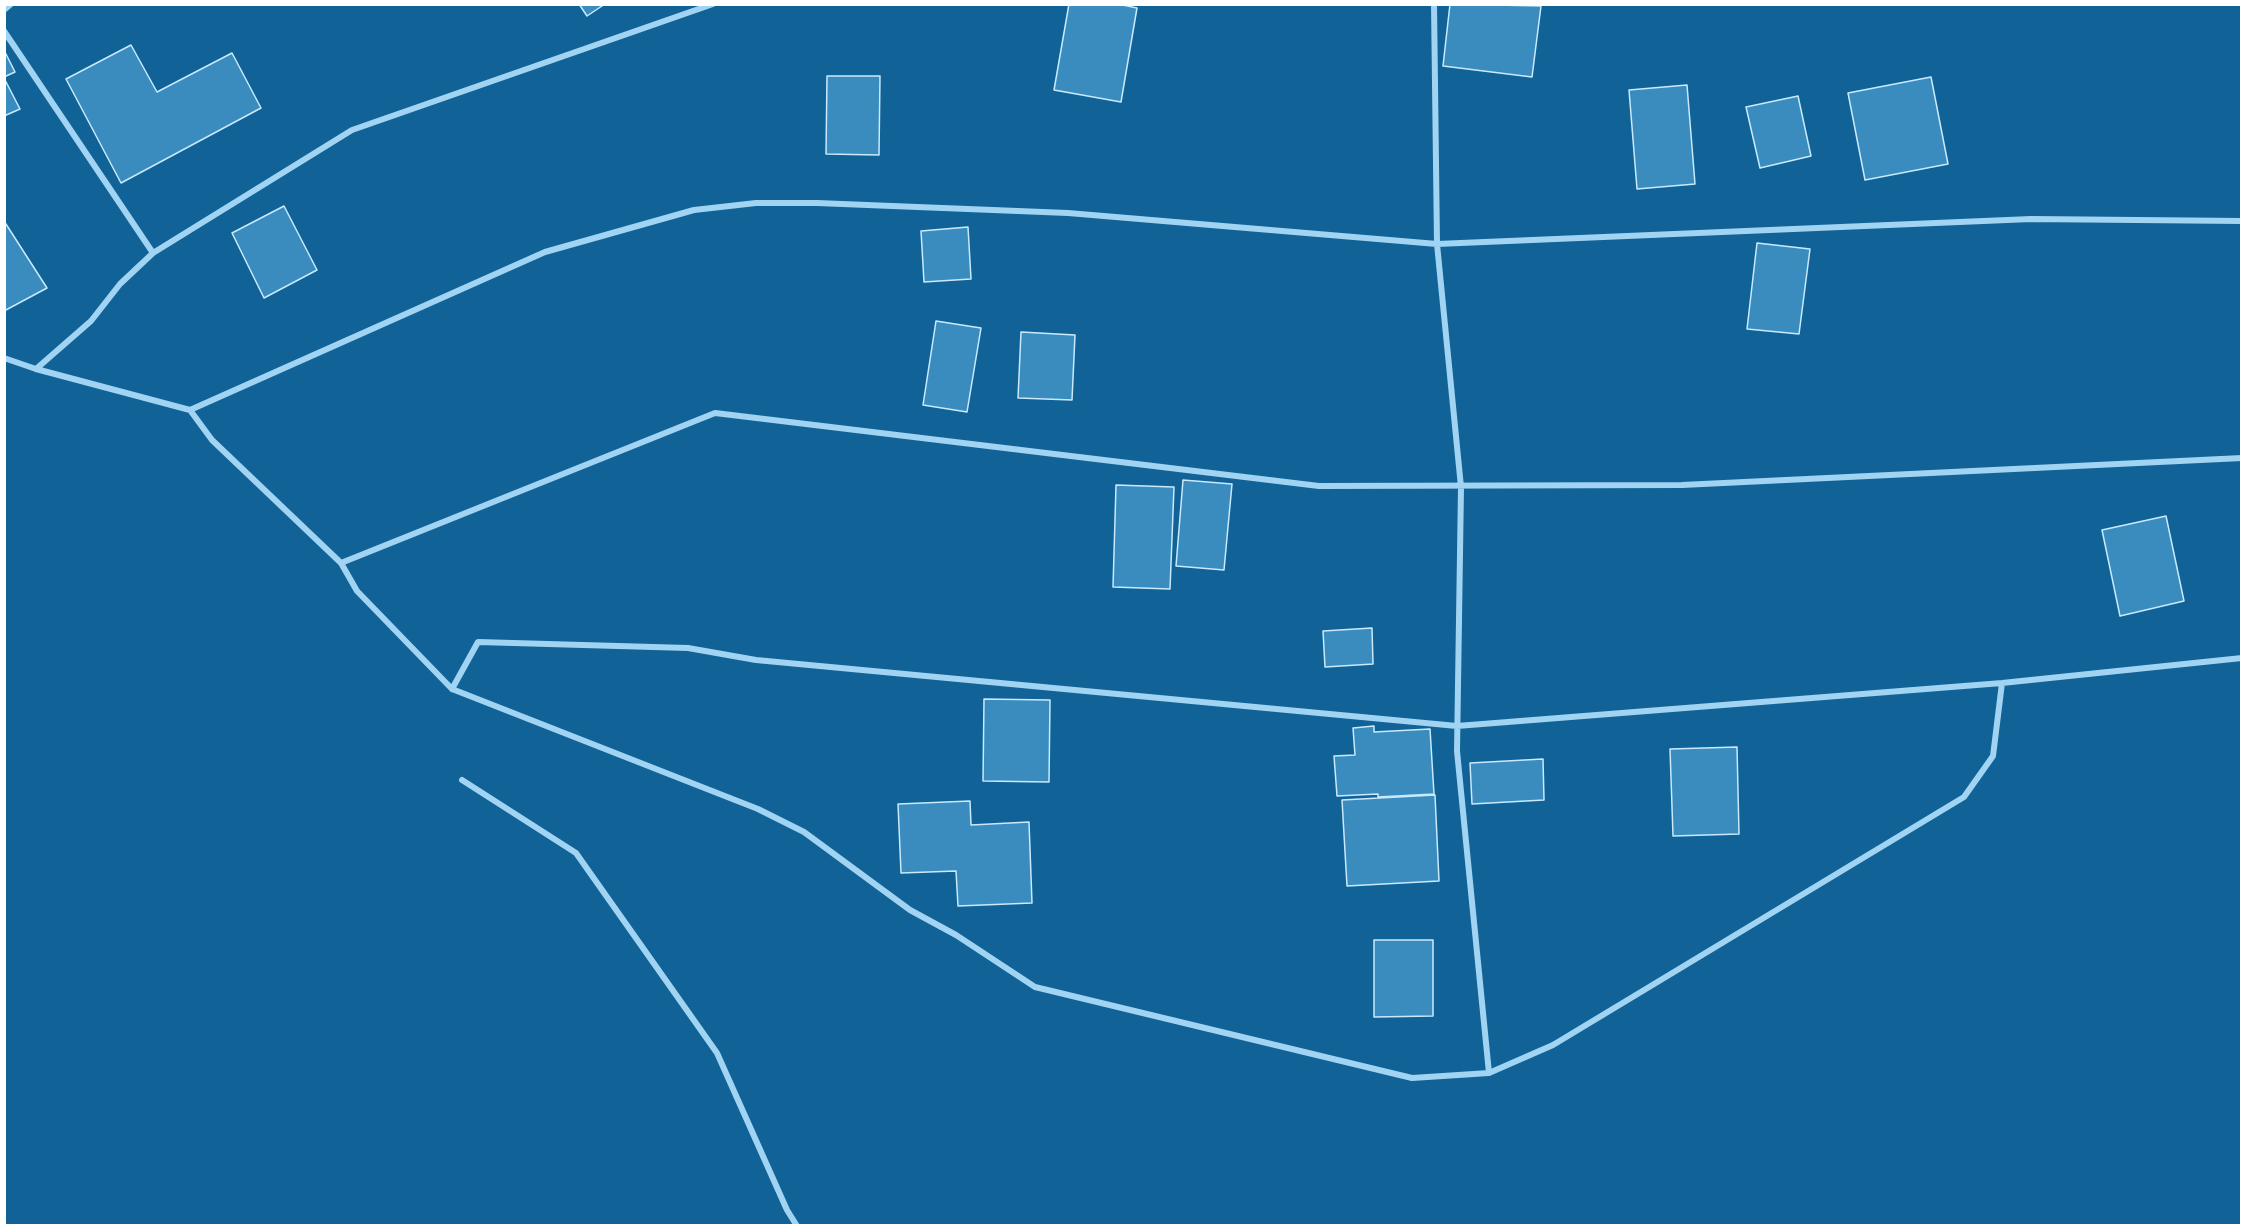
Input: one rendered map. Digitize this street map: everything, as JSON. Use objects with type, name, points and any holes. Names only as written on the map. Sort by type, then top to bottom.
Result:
[{"type":"street","points":[[4,10],[11,4]]},
{"type":"street","points":[[36,369],[91,321],[120,284],[153,253],[352,130],[713,4]]},
{"type":"street","points":[[1434,4],[1437,244],[1461,487],[1457,751],[1489,1073]]},
{"type":"street","points":[[4,31],[153,253]]},
{"type":"street","points":[[190,410],[545,252],[694,210],[756,203],[817,203],[1068,213],[1437,244],[2031,219],[2241,221]]},
{"type":"street","points":[[4,358],[36,369],[190,410],[212,440],[341,563],[357,591],[452,689],[758,809],[804,832],[910,910],[956,935],[1035,987],[1412,1078],[1489,1073],[1553,1045],[1964,797],[1993,756],[2002,683]]},
{"type":"street","points":[[341,563],[715,413],[1319,486],[1682,485],[2241,458]]},
{"type":"street","points":[[452,689],[478,642],[688,648],[756,660],[1457,726],[2002,683],[2241,657]]},
{"type":"street","points":[[462,780],[576,853],[717,1053],[787,1210],[797,1226]]},
{"type":"building","points":[[579,4],[605,4],[587,16]]},
{"type":"building","points":[[1069,4],[1118,4],[1137,8],[1121,102],[1054,90]]},
{"type":"building","points":[[1450,4],[1541,6],[1532,77],[1443,66]]},
{"type":"building","points":[[131,45],[157,92],[232,53],[261,108],[121,183],[66,79]]},
{"type":"building","points":[[4,52],[15,72],[4,77]]},
{"type":"building","points":[[827,76],[880,76],[879,155],[826,154]]},
{"type":"building","points":[[1931,77],[1948,164],[1865,180],[1848,93]]},
{"type":"building","points":[[4,78],[20,109],[4,116]]},
{"type":"building","points":[[1687,85],[1695,184],[1637,189],[1629,90]]},
{"type":"building","points":[[1798,96],[1811,156],[1760,168],[1746,107]]},
{"type":"building","points":[[284,206],[317,270],[264,298],[232,233]]},
{"type":"building","points":[[4,221],[47,288],[4,311]]},
{"type":"building","points":[[968,227],[971,279],[924,282],[921,231]]},
{"type":"building","points":[[1757,243],[1810,249],[1799,334],[1747,329]]},
{"type":"building","points":[[936,321],[981,328],[967,412],[923,405]]},
{"type":"building","points":[[1021,332],[1075,335],[1072,400],[1018,398]]},
{"type":"building","points":[[1183,480],[1232,484],[1224,570],[1176,566]]},
{"type":"building","points":[[1116,485],[1174,487],[1170,589],[1113,587]]},
{"type":"building","points":[[2166,516],[2184,601],[2120,616],[2102,530]]},
{"type":"building","points":[[1372,628],[1373,664],[1325,667],[1323,631]]},
{"type":"building","points":[[984,699],[1050,700],[1049,782],[983,781]]},
{"type":"building","points":[[1374,726],[1374,732],[1430,729],[1434,794],[1378,797],[1378,794],[1337,796],[1334,756],[1355,755],[1353,728]]},
{"type":"building","points":[[1737,747],[1739,834],[1673,836],[1670,749]]},
{"type":"building","points":[[1543,759],[1544,800],[1472,804],[1470,763]]},
{"type":"building","points":[[1435,795],[1439,881],[1347,886],[1342,800]]},
{"type":"building","points":[[970,801],[971,825],[1029,822],[1032,903],[958,906],[956,871],[901,873],[898,804]]},
{"type":"building","points":[[1374,940],[1433,940],[1433,1016],[1374,1017]]}]
